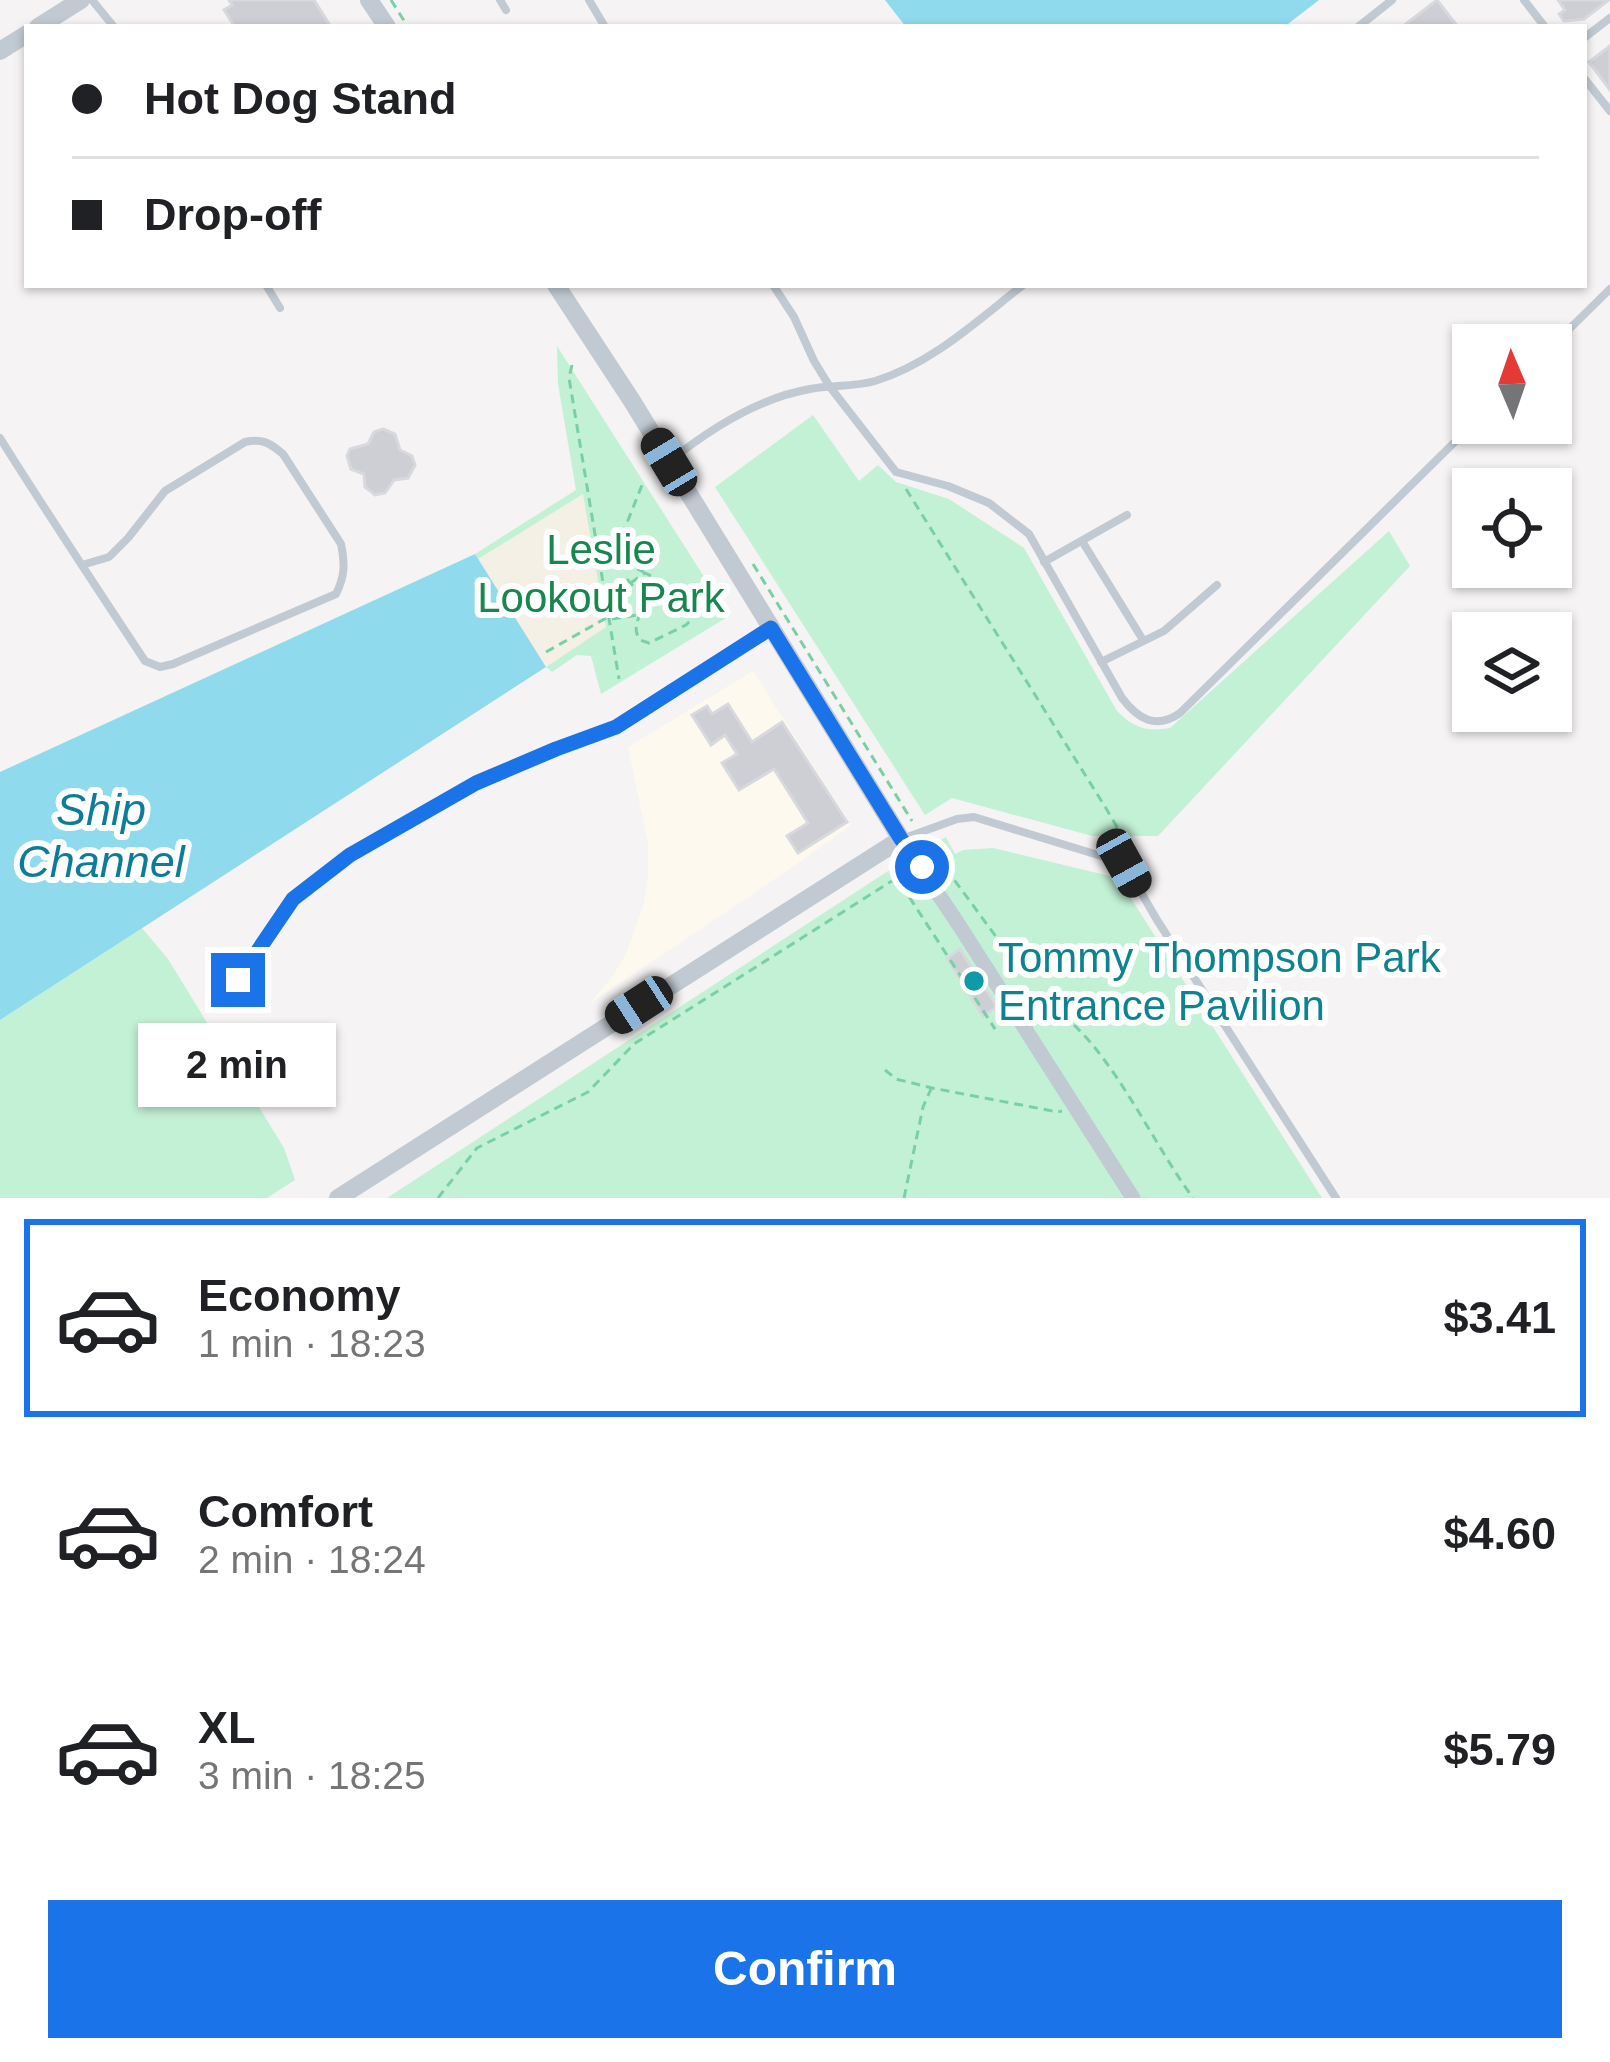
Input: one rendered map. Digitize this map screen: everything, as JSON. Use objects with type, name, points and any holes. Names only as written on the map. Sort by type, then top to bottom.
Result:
[{"type":"street","points":[[43,24],[81,0]]},
{"type":"street","points":[[558,288],[901,839],[1133,1198]]},
{"type":"street","points":[[616,727],[771,628]]},
{"type":"street","points":[[338,1198],[901,839]]},
{"type":"lane","points":[[92,0],[112,24]]},
{"type":"lane","points":[[500,0],[506,10]]},
{"type":"lane","points":[[1362,24],[1392,0]]},
{"type":"lane","points":[[1524,0],[1543,24]]},
{"type":"lane","points":[[1587,82],[1610,111]]},
{"type":"lane","points":[[268,288],[280,308]]},
{"type":"lane","points":[[774,288],[830,387],[896,472],[948,485],[988,503],[1029,534],[1123,700],[1139,716],[1159,723],[1174,717],[1453,444]]},
{"type":"lane","points":[[669,462],[709,432],[780,396],[873,382],[902,370],[945,346],[1019,288]]},
{"type":"lane","points":[[1572,326],[1610,289]]},
{"type":"lane","points":[[0,438],[82,566],[145,661],[160,667],[173,664],[335,594],[344,578],[341,544],[283,454],[258,439],[244,442],[165,491],[110,557],[82,566]]},
{"type":"lane","points":[[1044,562],[1127,515]]},
{"type":"lane","points":[[1082,541],[1143,640]]},
{"type":"lane","points":[[1100,662],[1164,631],[1217,585]]},
{"type":"lane","points":[[238,980],[293,899],[350,855],[476,783],[616,727]]},
{"type":"lane","points":[[901,839],[974,817],[1124,863],[1336,1198]]},
{"type":"path","points":[[572,365],[569,378],[619,680]]},
{"type":"path","points":[[896,472],[1129,847],[1124,863]]},
{"type":"path","points":[[616,548],[644,480]]},
{"type":"path","points":[[599,553],[616,548]]},
{"type":"path","points":[[616,548],[629,565],[718,610],[725,608]]},
{"type":"path","points":[[747,555],[907,813]]},
{"type":"path","points":[[607,600],[645,573]]},
{"type":"path","points":[[627,579],[643,598],[635,630],[644,643],[690,623],[692,614],[674,588]]},
{"type":"path","points":[[546,652],[610,618],[639,615]]},
{"type":"path","points":[[934,854],[1005,950],[1010,971],[1007,1002]]},
{"type":"path","points":[[438,1198],[476,1148],[588,1092],[634,1043],[908,871]]},
{"type":"path","points":[[895,875],[995,1029]]},
{"type":"path","points":[[1018,1020],[1042,1008],[1076,1026],[1117,1079],[1193,1198]]},
{"type":"path","points":[[885,1070],[932,1088],[1058,1112],[1074,1106]]},
{"type":"path","points":[[904,1198],[923,1107],[932,1088]]},
{"type":"shaded area","points":[[753,671],[851,825],[589,1004],[626,954],[644,903],[648,844],[628,747]]},
{"type":"green space","name":"Leslie Lookout Park","points":[[557,346],[729,616],[601,694],[591,656],[577,655],[552,672],[546,667],[475,554],[576,490],[558,384]]},
{"type":"green space","points":[[813,415],[859,481],[878,465],[896,482],[949,499],[1024,548],[1117,711],[1141,727],[1170,728],[1389,531],[1410,566],[1158,836],[1092,836],[952,798],[925,815],[715,487]]},
{"type":"green space","points":[[946,837],[955,854],[993,848],[1118,878],[1322,1198],[387,1198],[905,860]]},
{"type":"green space","points":[[142,928],[168,959],[284,1148],[295,1180],[267,1198],[0,1198],[0,1020]]},
{"type":"sand","points":[[583,494],[606,627],[546,667],[478,559]]},
{"type":"water","points":[[885,0],[1319,0],[1288,24],[904,24]]},
{"type":"water","name":"Ship Channel","points":[[475,554],[546,667],[0,1020],[0,772]]},
{"type":"building","points":[[229,0],[314,0],[329,24],[233,24],[224,10],[232,5]]},
{"type":"building","points":[[1437,0],[1456,24],[1406,24]]},
{"type":"building","points":[[1558,0],[1609,0],[1584,19],[1564,21],[1559,14],[1565,10]]},
{"type":"building","points":[[1610,46],[1610,90],[1589,62]]},
{"type":"building","points":[[383,429],[395,434],[400,450],[412,456],[415,465],[408,478],[394,480],[385,493],[375,495],[365,487],[364,474],[351,469],[347,456],[350,449],[368,444],[374,432]]},
{"type":"building","points":[[728,704],[752,742],[782,722],[847,822],[798,853],[787,836],[808,823],[774,769],[739,790],[722,763],[737,754],[725,735],[711,745],[692,715],[707,706],[712,714]]},
{"type":"building","name":"Tommy Thompson Park Entrance Pavilion","points":[[960,949],[997,1007],[983,1016],[947,958]]},
{"type":"place","name":"Tommy Thompson Park Entrance Pavilion","points":[[974,981]]},
{"type":"route","points":[[238,980],[293,899],[350,855],[476,783],[616,727],[771,628],[922,867]]}]
